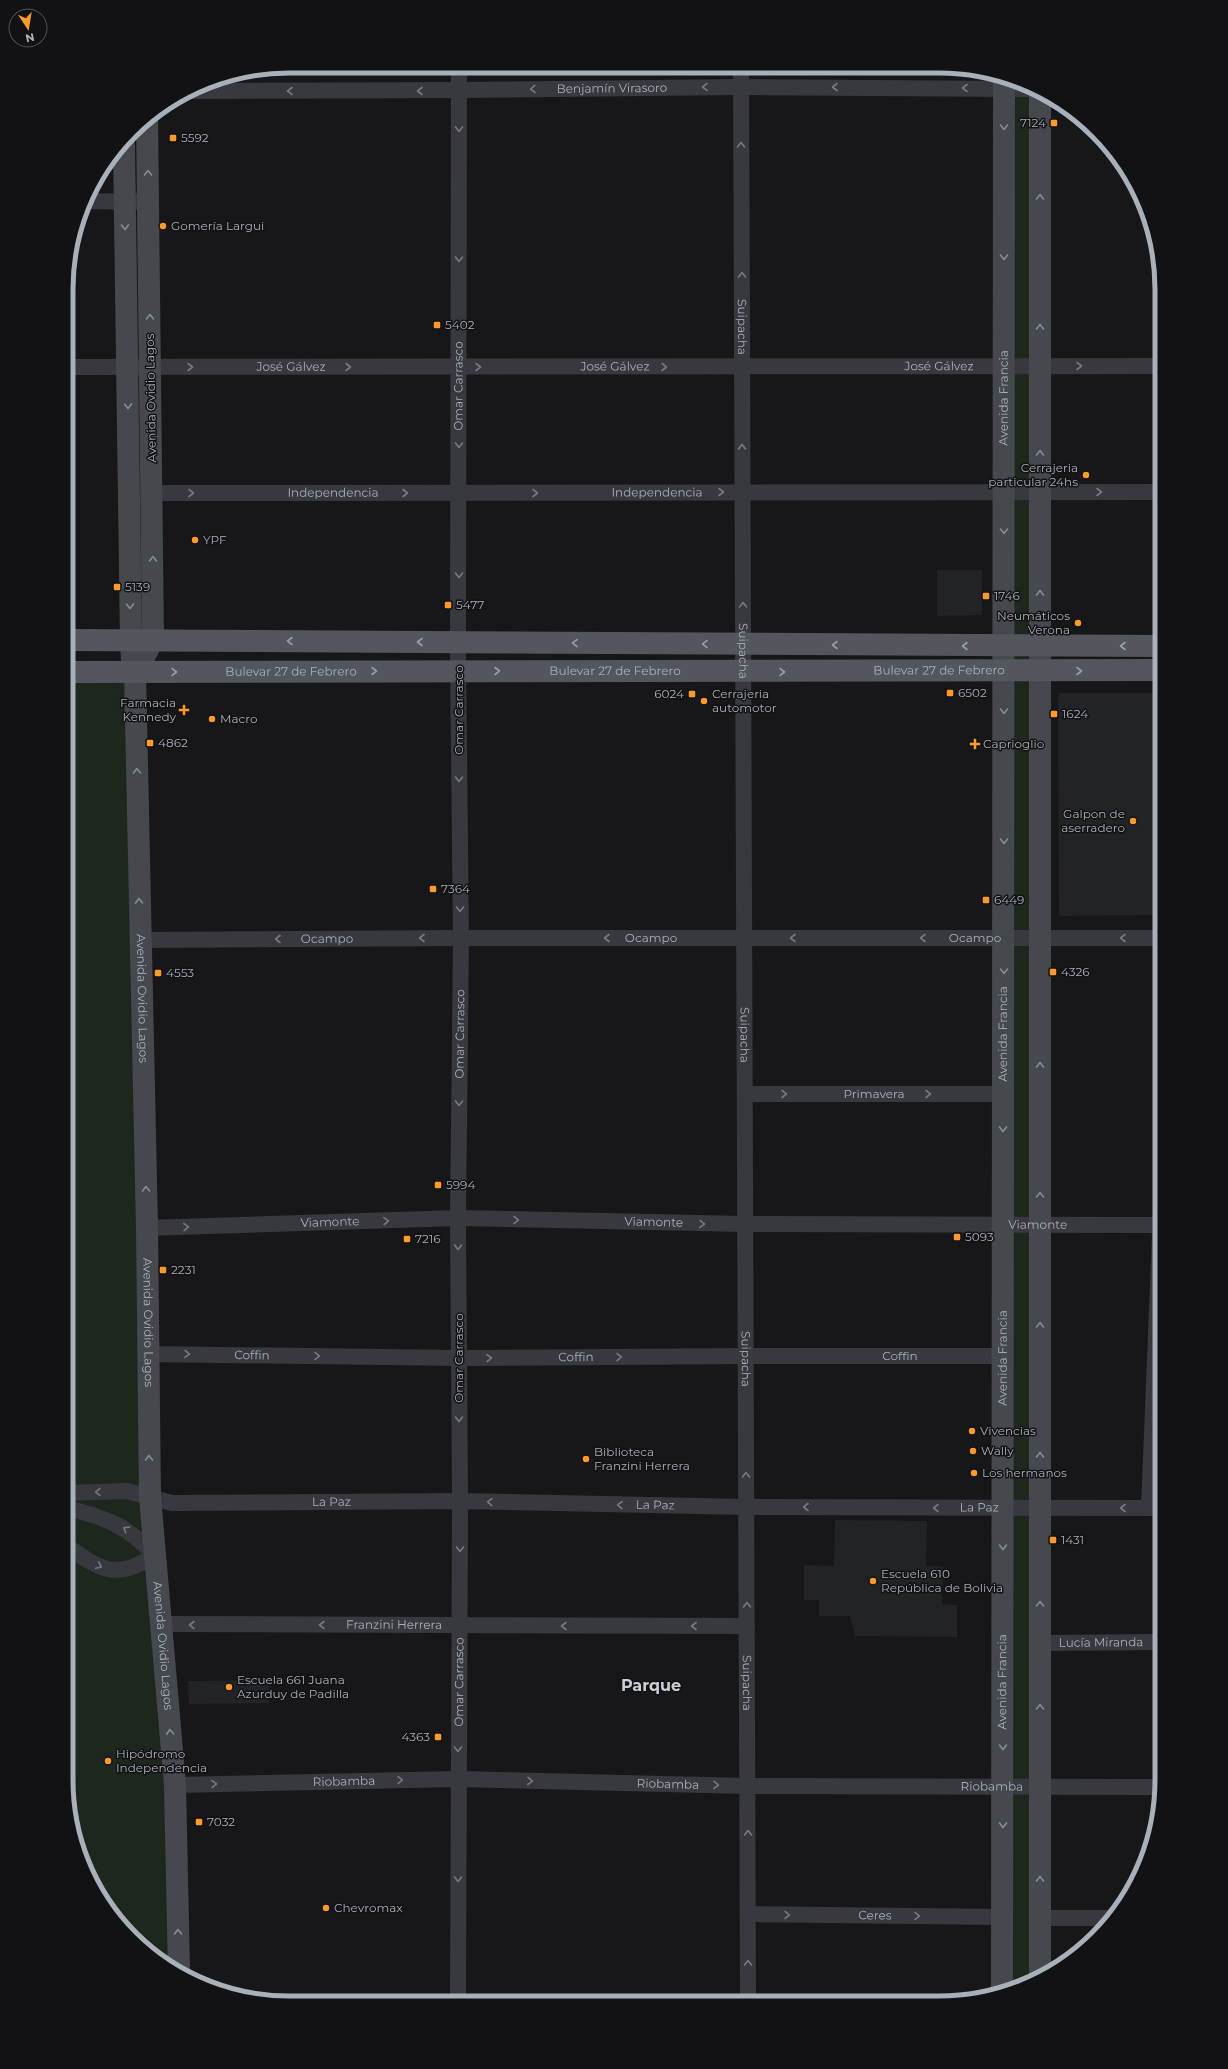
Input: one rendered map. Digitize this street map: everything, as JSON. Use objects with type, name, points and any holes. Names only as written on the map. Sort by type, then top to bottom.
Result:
[{"type":"main road","name":"Avenida Francia","points":[[1002,1987],[1004,83]]},
{"type":"main road","points":[[1040,98],[1040,1971]]},
{"type":"main road","name":"Avenida Ovidio Lagos","points":[[135,672],[153,640],[147,127]]},
{"type":"main road","name":"Avenida Ovidio Lagos","points":[[124,151],[131,640],[132,661],[135,672],[147,1228],[150,1497],[175,1785],[178,1965]]},
{"type":"main road","points":[[73,640],[1155,646]]},
{"type":"main road","name":"Bulevar 27 de Febrero","points":[[73,672],[458,670],[1004,672],[1155,670]]},
{"type":"street","name":"Omar Carrasco","points":[[458,1996],[460,1501],[458,1218],[461,938],[458,670],[459,73]]},
{"type":"street","name":"Suipacha","points":[[741,73],[748,1996]]},
{"type":"street","name":"Benjamín Virasoro","points":[[203,91],[459,90],[1004,83]]},
{"type":"street","points":[[92,201],[148,202]]},
{"type":"street","name":"José Gálvez","points":[[73,367],[1155,366]]},
{"type":"street","name":"Independencia","points":[[152,493],[1155,492]]},
{"type":"street","name":"Ocampo","points":[[140,940],[461,938],[1155,938]]},
{"type":"street","name":"Primavera","points":[[744,1094],[1003,1094]]},
{"type":"street","name":"Viamonte","points":[[147,1228],[458,1218],[745,1224],[1155,1225]]},
{"type":"street","name":"Coffin","points":[[148,1354],[458,1358],[1003,1356]]},
{"type":"street","name":"La Paz","points":[[73,1493],[126,1491],[172,1503],[460,1501],[746,1507],[1155,1508]]},
{"type":"street","points":[[73,1510],[116,1523],[139,1538],[155,1555],[140,1566],[127,1570],[106,1569],[86,1560],[73,1550]]},
{"type":"street","name":"Franzini Herrera","points":[[161,1624],[747,1626]]},
{"type":"street","name":"Lucía Miranda","points":[[1040,1643],[1155,1642]]},
{"type":"street","name":"Riobamba","points":[[175,1785],[458,1779],[747,1786],[1155,1786]]},
{"type":"street","name":"Ceres","points":[[748,1914],[1003,1917]]},
{"type":"street","points":[[1040,1918],[1104,1918]]},
{"type":"shaded area","points":[[1004,83],[1040,98],[1040,1971],[1002,1987]]},
{"type":"shaded area","points":[[937,570],[982,570],[982,615],[937,616]]},
{"type":"shaded area","points":[[73,672],[135,672],[140,940],[179,1966],[169,1960],[136,1933],[109,1900],[95,1875],[84,1849],[77,1822],[73,1794]]},
{"type":"shaded area","points":[[1058,693],[1155,693],[1155,915],[1059,916]]},
{"type":"shaded area","name":"Escuela 610 República de Bolivia","points":[[835,1520],[927,1521],[926,1566],[943,1567],[942,1604],[957,1605],[957,1637],[855,1636],[850,1616],[819,1616],[819,1600],[804,1600],[804,1565],[834,1566]]},
{"type":"shaded area","name":"Escuela 661 Juana Azurduy de Padilla","points":[[269,1680],[269,1703],[189,1704],[188,1681]]},
{"type":"place","name":"7124","points":[[1054,123]]},
{"type":"place","name":"5592","points":[[173,138]]},
{"type":"place","name":"Gomería Largui","points":[[163,226]]},
{"type":"place","name":"5402","points":[[437,325]]},
{"type":"place","name":"Cerrajeria particular 24hs","points":[[1086,475]]},
{"type":"place","name":"YPF","points":[[195,540]]},
{"type":"place","name":"5139","points":[[117,587]]},
{"type":"place","name":"1746","points":[[986,596]]},
{"type":"place","name":"5477","points":[[448,605]]},
{"type":"place","name":"Neumáticos Verona","points":[[1078,623]]},
{"type":"place","name":"6502","points":[[950,693]]},
{"type":"place","name":"6024","points":[[692,694]]},
{"type":"place","name":"Cerrajeria automotor","points":[[704,701]]},
{"type":"place","name":"Farmacia Kennedy","points":[[184,710]]},
{"type":"place","name":"1624","points":[[1054,714]]},
{"type":"place","name":"Macro","points":[[212,719]]},
{"type":"place","name":"4862","points":[[150,743]]},
{"type":"place","name":"Caprioglio","points":[[975,744]]},
{"type":"place","name":"Galpon de aserradero","points":[[1133,821]]},
{"type":"place","name":"7364","points":[[433,889]]},
{"type":"place","name":"6449","points":[[986,900]]},
{"type":"place","name":"4326","points":[[1053,972]]},
{"type":"place","name":"4553","points":[[158,973]]},
{"type":"place","name":"5994","points":[[438,1185]]},
{"type":"place","name":"5093","points":[[957,1237]]},
{"type":"place","name":"7216","points":[[407,1239]]},
{"type":"place","name":"2231","points":[[163,1270]]},
{"type":"place","name":"Vivencias","points":[[972,1431]]},
{"type":"place","name":"Wally","points":[[973,1451]]},
{"type":"place","name":"Biblioteca Franzini Herrera","points":[[586,1459]]},
{"type":"place","name":"Los hermanos","points":[[974,1473]]},
{"type":"place","name":"1431","points":[[1053,1540]]},
{"type":"place","name":"Escuela 610 República de Bolivia","points":[[873,1581]]},
{"type":"place","name":"Escuela 661 Juana Azurduy de Padilla","points":[[229,1687]]},
{"type":"place","name":"4363","points":[[438,1737]]},
{"type":"place","name":"Hipódromo Independencia","points":[[108,1761]]},
{"type":"place","name":"7032","points":[[199,1822]]},
{"type":"place","name":"Chevromax","points":[[326,1908]]},
{"type":"district","name":"Parque","points":[[651,1685]]}]
